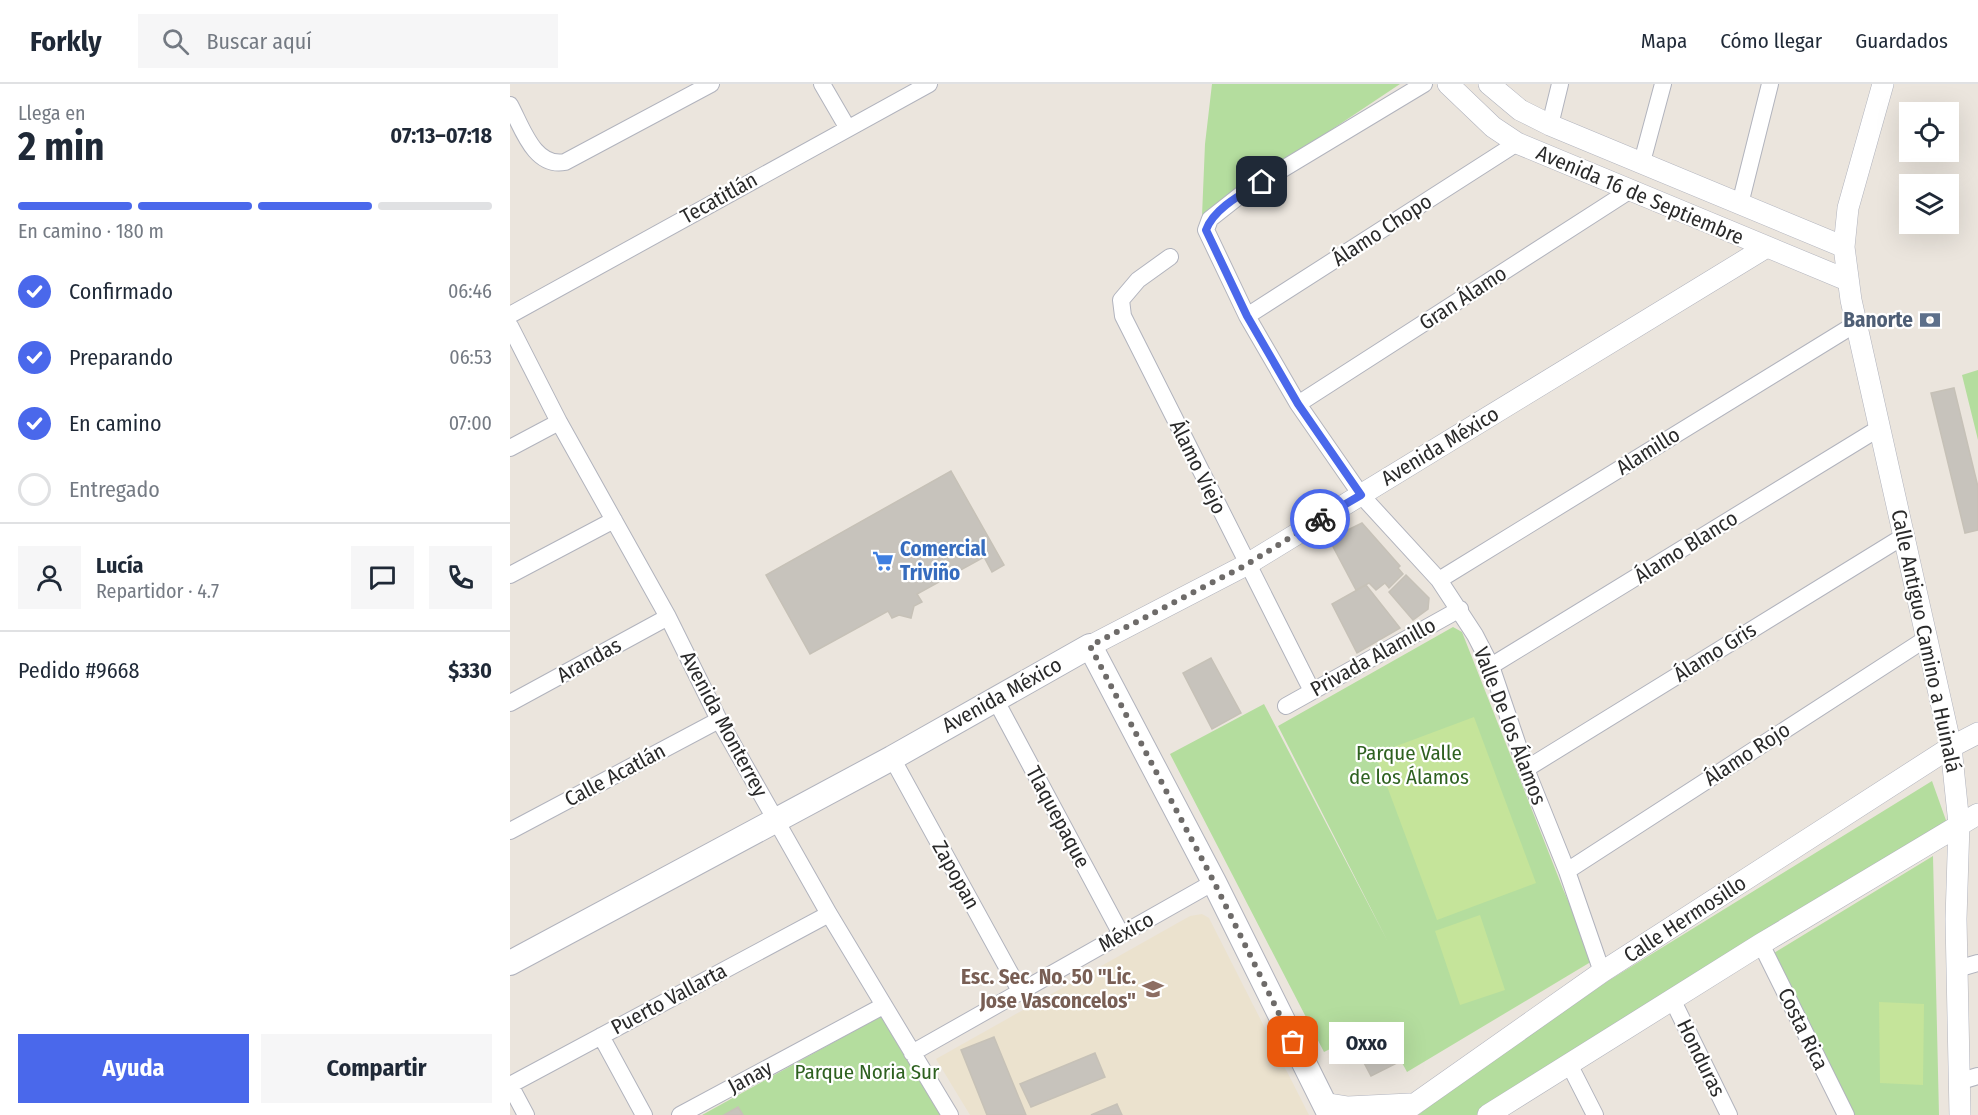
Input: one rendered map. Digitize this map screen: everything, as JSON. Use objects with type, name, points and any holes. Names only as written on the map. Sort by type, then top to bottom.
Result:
[{"type":"main road","name":"Avenida México","points":[[510,963],[892,758],[1090,646]]},
{"type":"main road","points":[[1090,646],[1214,882],[1326,1109]]},
{"type":"main road","points":[[1048,669],[1076,665],[1085,668],[1116,696]]},
{"type":"street","points":[[510,105],[540,157],[554,164],[565,162],[711,84]]},
{"type":"street","points":[[822,84],[847,127]]},
{"type":"street","name":"Tecatitlán","points":[[510,315],[847,127],[929,84]]},
{"type":"street","name":"Valle De los Álamos","points":[[1424,84],[1243,193],[1210,219],[1206,230],[1247,316],[1298,404],[1361,495],[1439,580],[1460,609],[1491,666],[1526,769],[1567,871],[1602,972]]},
{"type":"street","name":"Avenida 16 de Septiembre","points":[[1448,84],[1493,127],[1516,143],[1847,280]]},
{"type":"street","name":"Avenida 16 de Septiembre","points":[[1489,84],[1520,110],[1550,125],[1844,247]]},
{"type":"street","points":[[1550,125],[1560,84]]},
{"type":"street","points":[[1642,162],[1663,84]]},
{"type":"street","points":[[1740,204],[1770,84]]},
{"type":"street","name":"Calle Antiguo Camino a Huinalá","points":[[1883,84],[1848,208],[1844,247],[1847,280],[1951,747],[1959,824],[1957,969],[1969,1079],[1960,1115]]},
{"type":"street","name":"Álamo Chopo","points":[[1247,316],[1516,143]]},
{"type":"street","name":"Gran Álamo","points":[[1298,404],[1629,191]]},
{"type":"street","name":"Avenida México","points":[[1090,646],[1246,565],[1765,248]]},
{"type":"street","name":"Álamo Viejo","points":[[1170,257],[1138,280],[1121,300],[1123,316],[1246,565],[1312,691]]},
{"type":"street","name":"Alamillo","points":[[1439,580],[1857,323]]},
{"type":"street","name":"Avenida Monterrey","points":[[510,326],[560,422],[668,617],[719,720],[829,914],[950,1115]]},
{"type":"street","points":[[510,448],[560,422]]},
{"type":"street","name":"Álamo Blanco","points":[[1491,666],[1881,427]]},
{"type":"street","points":[[510,574],[614,520]]},
{"type":"street","name":"Álamo Gris","points":[[1526,769],[1904,536]]},
{"type":"street","name":"Privada Alamillo","points":[[1286,706],[1460,609]]},
{"type":"street","name":"Arandas","points":[[510,703],[668,617]]},
{"type":"street","name":"Álamo Rojo","points":[[1567,871],[1927,638]]},
{"type":"street","name":"Tlaquepaque","points":[[995,699],[1121,934]]},
{"type":"street","name":"Calle Acatlán","points":[[510,831],[719,720]]},
{"type":"street","name":"Calle Hermosillo","points":[[1405,1110],[1602,972],[1951,747],[1978,733]]},
{"type":"street","name":"Zapopan","points":[[892,758],[1020,991]]},
{"type":"street","points":[[1488,1115],[1570,1066],[1761,944],[1978,814]]},
{"type":"street","name":"México","points":[[912,1053],[1214,882]]},
{"type":"street","name":"Puerto Vallarta","points":[[510,1085],[829,914]]},
{"type":"street","name":"Costa Rica","points":[[1761,944],[1846,1115]]},
{"type":"street","points":[[1957,969],[1978,963]]},
{"type":"street","name":"Honduras","points":[[1673,1001],[1729,1115]]},
{"type":"street","name":"Janay","points":[[681,1115],[883,1006]]},
{"type":"street","points":[[601,1036],[644,1115]]},
{"type":"street","points":[[1570,1066],[1595,1115]]},
{"type":"street","points":[[510,1085],[526,1115]]},
{"type":"street","points":[[1326,1109],[1348,1107],[1405,1110]]},
{"type":"shaded area","name":"Esc. Sec. No. 50 \"Lic. Jose Vasconcelos\"","points":[[1202,914],[1209,918],[1309,1115],[970,1115],[936,1059],[1190,916]]},
{"type":"green space","points":[[1212,84],[1400,84],[1202,216],[1205,144]]},
{"type":"green space","points":[[1978,370],[1978,440],[1962,375]]},
{"type":"green space","name":"Parque Valle de los Álamos","points":[[1453,627],[1462,632],[1563,889],[1594,960],[1407,1072],[1381,1024],[1324,1052],[1170,754],[1264,704],[1388,942],[1278,726]]},
{"type":"green space","points":[[1474,717],[1536,883],[1437,920],[1375,754]]},
{"type":"green space","points":[[1932,781],[1948,826],[1487,1115],[1418,1115],[1608,981]]},
{"type":"green space","points":[[1933,856],[1939,1115],[1853,1115],[1769,956]]},
{"type":"green space","points":[[1480,915],[1505,990],[1460,1005],[1435,931]]},
{"type":"green space","points":[[1879,1002],[1924,1004],[1923,1085],[1880,1083]]},
{"type":"green space","name":"Parque Noria Sur","points":[[883,1015],[941,1115],[702,1115]]},
{"type":"building","points":[[1954,388],[1978,487],[1978,530],[1965,533],[1931,393]]},
{"type":"building","name":"Comercial Triviño","points":[[951,471],[1004,565],[992,572],[984,557],[917,594],[922,602],[914,606],[911,618],[899,615],[892,618],[888,611],[810,654],[766,575]]},
{"type":"building","points":[[1362,523],[1400,566],[1398,568],[1403,574],[1389,588],[1385,583],[1376,590],[1369,583],[1356,590],[1329,539]]},
{"type":"building","points":[[1406,575],[1429,598],[1428,609],[1413,620],[1389,592]]},
{"type":"building","points":[[1366,585],[1400,628],[1357,653],[1332,604]]},
{"type":"building","points":[[1211,658],[1241,713],[1212,729],[1183,673]]},
{"type":"building","points":[[1381,1024],[1401,1061],[1371,1076],[1352,1040]]},
{"type":"building","points":[[994,1037],[1026,1115],[987,1115],[961,1050]]},
{"type":"building","points":[[1095,1053],[1105,1077],[1031,1107],[1020,1084]]},
{"type":"building","points":[[1117,1104],[1122,1115],[1091,1115]]},
{"type":"building","points":[[738,1107],[743,1115],[724,1115]]},
{"type":"way so far","points":[[1293,1042],[1214,882],[1090,646],[1246,565],[1320,519]]},
{"type":"place","name":"Banorte","points":[[1930,320]]},
{"type":"place","name":"Comercial Triviño","points":[[883,561]]},
{"type":"place","name":"Esc. Sec. No. 50 \"Lic. Jose Vasconcelos\"","points":[[1153,989]]},
{"type":"place","name":"Oxxo","points":[[1293,1042]]},
{"type":"route","points":[[1262,182],[1219,211],[1210,219],[1206,230],[1247,316],[1298,404],[1361,495],[1320,519]]}]
